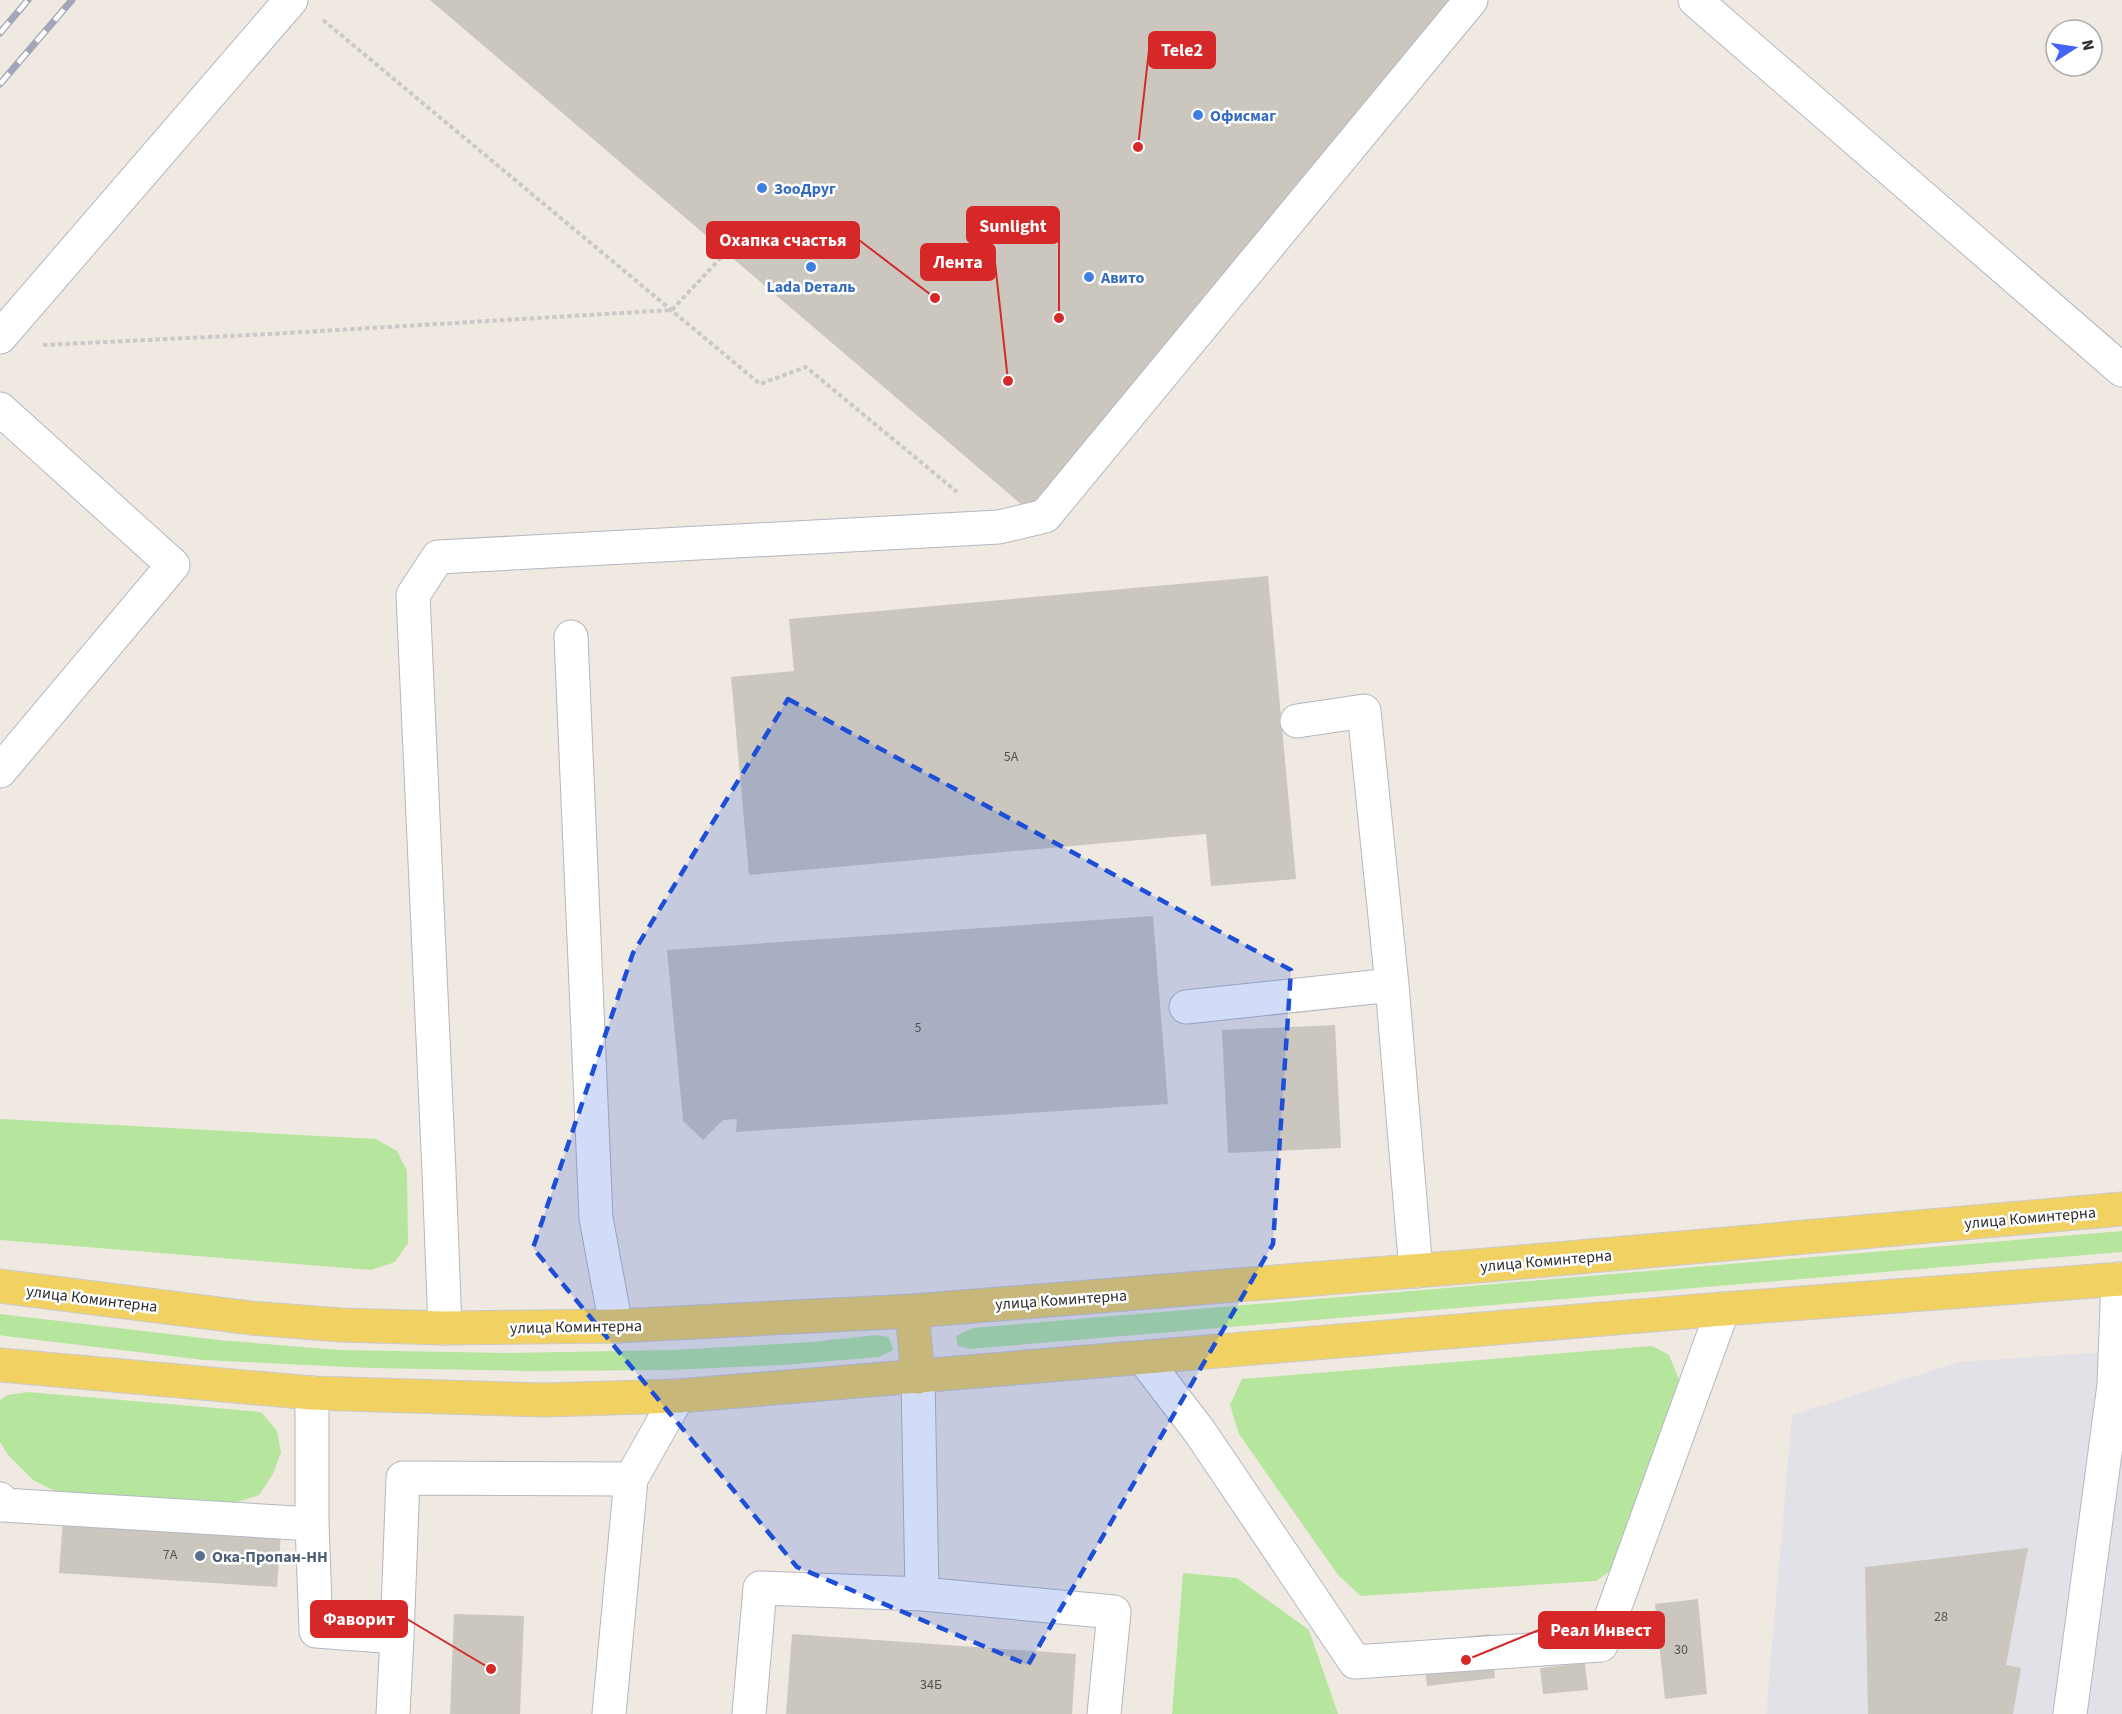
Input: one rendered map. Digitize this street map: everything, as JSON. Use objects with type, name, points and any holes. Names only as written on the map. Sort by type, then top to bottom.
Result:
[{"type":"main road","name":"улица Коминтерна","points":[[0,1286],[250,1318],[340,1325],[445,1328],[616,1326],[912,1311],[1416,1271],[2122,1209]]},
{"type":"main road","points":[[0,1365],[312,1393],[544,1400],[678,1396],[1723,1309],[2120,1279]]},
{"type":"main road","points":[[912,1311],[918,1377]]},
{"type":"lane","points":[[445,1328],[413,596],[438,557],[999,526],[1046,516],[1471,0]]},
{"type":"lane","points":[[1695,0],[2122,370]]},
{"type":"lane","points":[[0,337],[304,8]]},
{"type":"lane","points":[[0,409],[173,565],[0,771]]},
{"type":"lane","points":[[571,637],[596,1218],[616,1326]]},
{"type":"lane","points":[[1298,721],[1364,711],[1392,985],[1416,1271]]},
{"type":"lane","points":[[1186,1007],[1392,985]]},
{"type":"lane","points":[[2070,1714],[2114,1385],[2120,1279]]},
{"type":"lane","points":[[1144,1359],[1200,1432],[1355,1662],[1601,1645],[1723,1309]]},
{"type":"lane","points":[[918,1377],[922,1594]]},
{"type":"lane","points":[[312,1393],[312,1524],[316,1631],[397,1637]]},
{"type":"lane","points":[[609,1714],[631,1479],[678,1396]]},
{"type":"lane","points":[[393,1714],[403,1478],[631,1479]]},
{"type":"lane","points":[[0,1499],[3,1505],[312,1524]]},
{"type":"lane","points":[[749,1714],[760,1588],[922,1594],[1114,1612],[1104,1714]]},
{"type":"path","points":[[304,8],[760,384],[806,367],[999,526]]},
{"type":"path","points":[[35,345],[672,310],[726,252]]},
{"type":"highlighted area","points":[[788,699],[1291,970],[1273,1244],[1028,1665],[797,1567],[533,1248],[633,953]]},
{"type":"shaded area","points":[[2122,1351],[2122,1714],[1766,1714],[1792,1415],[1959,1362]]},
{"type":"green space","points":[[0,1119],[376,1139],[397,1151],[407,1171],[408,1243],[395,1262],[371,1270],[0,1240]]},
{"type":"green space","points":[[2122,1231],[2122,1252],[969,1349],[958,1346],[956,1336],[973,1328]]},
{"type":"green space","points":[[0,1314],[219,1340],[338,1350],[506,1353],[674,1350],[812,1342],[876,1335],[889,1337],[893,1350],[879,1357],[783,1365],[669,1370],[531,1371],[370,1368],[204,1360],[5,1336],[0,1335]]},
{"type":"green space","points":[[1652,1346],[1669,1355],[1682,1387],[1624,1561],[1596,1581],[1361,1596],[1338,1575],[1239,1434],[1230,1405],[1242,1379]]},
{"type":"green space","points":[[28,1392],[261,1412],[277,1431],[281,1452],[273,1474],[259,1495],[231,1504],[63,1495],[33,1480],[8,1455],[0,1442],[0,1400],[8,1395]]},
{"type":"green space","points":[[1183,1573],[1237,1578],[1309,1630],[1338,1714],[1172,1714]]},
{"type":"building","points":[[430,0],[1463,0],[1029,511]]},
{"type":"building","points":[[1268,576],[1296,879],[1211,886],[1206,834],[749,875],[731,677],[794,671],[789,619]]},
{"type":"building","points":[[1153,916],[1168,1104],[736,1132],[737,1119],[723,1120],[703,1140],[683,1121],[667,950]]},
{"type":"building","points":[[1335,1025],[1341,1148],[1228,1153],[1222,1030]]},
{"type":"building","points":[[63,1519],[281,1534],[277,1587],[59,1573]]},
{"type":"building","points":[[2028,1548],[2006,1665],[2021,1668],[2013,1714],[1868,1714],[1865,1567]]},
{"type":"building","points":[[1698,1599],[1707,1694],[1665,1699],[1655,1604]]},
{"type":"building","points":[[454,1614],[524,1616],[520,1714],[450,1714]]},
{"type":"building","points":[[792,1634],[1076,1654],[1072,1714],[786,1714]]},
{"type":"building","points":[[1490,1634],[1495,1678],[1427,1686],[1422,1642]]},
{"type":"building","points":[[1585,1663],[1588,1690],[1543,1694],[1540,1668]]},
{"type":"railway","points":[[0,33],[28,0]]},
{"type":"railway","points":[[0,84],[72,0]]},
{"type":"place","name":"Офисмаг","points":[[1198,115]]},
{"type":"place","name":"Tele2","points":[[1138,147]]},
{"type":"place","name":"ЗооДруг","points":[[762,188]]},
{"type":"place","name":"Lada Dеталь","points":[[811,267]]},
{"type":"place","name":"Авито","points":[[1089,277]]},
{"type":"place","name":"Охапка счастья","points":[[935,298]]},
{"type":"place","name":"Sunlight","points":[[1059,318]]},
{"type":"place","name":"Лента","points":[[1008,381]]},
{"type":"place","name":"Ока-Пропан-НН","points":[[200,1556]]},
{"type":"place","name":"Реал Инвест","points":[[1466,1660]]},
{"type":"place","name":"Фаворит","points":[[491,1669]]}]
